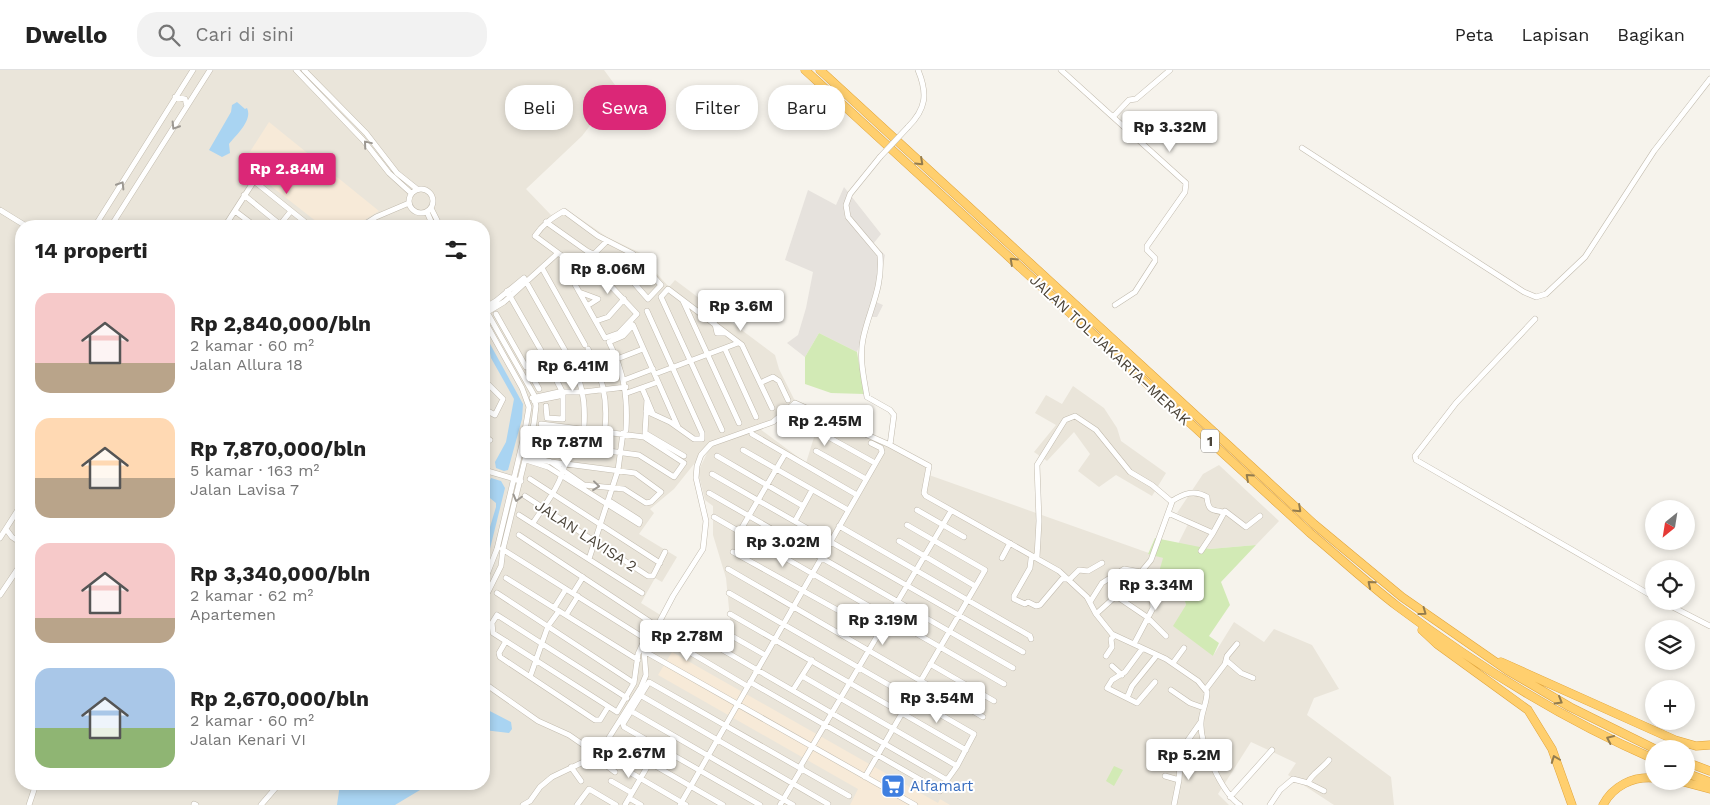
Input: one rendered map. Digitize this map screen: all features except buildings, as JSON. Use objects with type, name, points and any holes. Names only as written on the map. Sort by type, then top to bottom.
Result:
[{"type":"highway","name":"JALAN TOL JAKARTA–MERAK","points":[[805,70],[1310,533],[1395,604],[1482,666],[1564,715],[1645,755]]},
{"type":"highway","name":"JALAN TOL JAKARTA–MERAK","points":[[820,70],[1314,524],[1402,597],[1473,648],[1570,707],[1645,744]]},
{"type":"highway","points":[[1395,604],[1437,644],[1528,710],[1552,750],[1572,805]]},
{"type":"highway","points":[[1473,648],[1552,686],[1675,740],[1696,746],[1710,745]]},
{"type":"highway","points":[[1695,765],[1710,771]]},
{"type":"highway","points":[[1695,776],[1710,782]]},
{"type":"highway","points":[[1603,805],[1612,791],[1622,784],[1632,780],[1645,779]]},
{"type":"highway","points":[[1695,785],[1710,789]]},
{"type":"street","points":[[99,220],[192,70]]},
{"type":"street","points":[[115,220],[210,70]]},
{"type":"street","points":[[296,70],[363,140],[389,173],[411,193]]},
{"type":"street","points":[[304,70],[366,133],[397,173],[417,189],[427,190],[431,193],[433,198],[431,208],[437,220]]},
{"type":"street","points":[[890,445],[894,415],[890,410],[867,397],[861,364],[863,338],[879,287],[880,255],[848,216],[846,208],[850,194],[880,157],[921,112],[925,101],[925,91],[918,70]]},
{"type":"street","points":[[1113,117],[1129,100],[1136,99],[1170,70]]},
{"type":"street","points":[[1065,71],[1113,117],[1182,177],[1187,186],[1147,246],[1147,250],[1155,260],[1134,294],[1115,305]]},
{"type":"street","points":[[1302,148],[1515,287],[1536,297],[1546,294],[1585,257],[1654,151],[1710,79]]},
{"type":"street","points":[[175,97],[185,99],[187,106]]},
{"type":"street","points":[[230,220],[254,182],[302,220]]},
{"type":"street","points":[[417,189],[411,193],[409,203],[416,212],[426,212],[431,208]]},
{"type":"street","points":[[244,195],[273,220]]},
{"type":"street","points":[[371,220],[409,203]]},
{"type":"street","points":[[0,210],[16,220]]},
{"type":"street","points":[[235,211],[246,220]]},
{"type":"street","points":[[284,220],[291,211]]},
{"type":"street","points":[[546,222],[593,255],[621,268],[648,299],[661,286],[633,254],[607,241],[564,211],[546,222],[535,236],[588,276],[608,283],[637,314],[619,333],[607,340]]},
{"type":"street","points":[[426,212],[430,220]]},
{"type":"street","points":[[589,559],[593,541],[608,503],[618,470],[624,432],[626,390],[617,359],[568,272],[593,255],[607,241]]},
{"type":"street","points":[[490,306],[508,293],[527,283],[558,253]]},
{"type":"street","points":[[542,268],[587,347],[604,390],[605,428]]},
{"type":"street","points":[[527,283],[577,372],[583,392],[584,426]]},
{"type":"street","points":[[722,430],[661,298],[670,288],[682,300],[744,347],[772,408]]},
{"type":"street","points":[[579,292],[598,298],[587,306]]},
{"type":"street","points":[[508,293],[543,356],[527,369]]},
{"type":"street","points":[[596,321],[608,317],[624,300]]},
{"type":"street","points":[[682,300],[739,423]]},
{"type":"street","points":[[607,340],[622,336],[633,325],[673,421],[678,427],[699,441],[702,439],[702,433],[647,311]]},
{"type":"street","points":[[496,314],[539,389]]},
{"type":"street","points":[[490,319],[535,398],[536,414],[521,481],[500,550],[490,570]]},
{"type":"street","points":[[1534,319],[1456,403],[1415,456],[1416,460],[1645,592]]},
{"type":"street","points":[[490,331],[528,402],[528,420],[514,478],[496,577],[490,588]]},
{"type":"street","points":[[624,380],[707,356],[738,343]]},
{"type":"street","points":[[617,359],[643,349]]},
{"type":"street","points":[[725,349],[756,417]]},
{"type":"street","points":[[527,369],[548,364],[563,393],[562,420],[546,417],[546,406]]},
{"type":"street","points":[[760,383],[773,377],[779,381],[788,400]]},
{"type":"street","points":[[528,402],[535,398],[563,393],[626,390],[642,388],[658,382]]},
{"type":"street","points":[[490,386],[503,398],[495,415],[490,413]]},
{"type":"street","points":[[642,388],[652,414]]},
{"type":"street","points":[[647,399],[645,433],[684,458]]},
{"type":"street","points":[[523,805],[530,801],[542,785],[597,756],[645,679],[644,651],[673,596],[703,549],[706,521],[696,471],[701,455],[710,445],[773,422],[795,403],[890,445],[930,467],[925,495],[1036,557],[1070,579],[1090,602],[1096,614],[1114,636],[1157,654],[1206,689]]},
{"type":"street","points":[[646,411],[673,421]]},
{"type":"street","points":[[1036,557],[1039,521],[1037,465],[1063,423],[1070,416],[1078,417],[1091,426],[1130,472],[1172,500]]},
{"type":"street","points":[[807,417],[805,424],[875,464]]},
{"type":"street","points":[[541,424],[624,432],[649,439],[684,458]]},
{"type":"street","points":[[752,434],[857,495]]},
{"type":"street","points":[[539,442],[620,451],[643,457],[674,477],[682,468],[684,458]]},
{"type":"street","points":[[626,770],[682,804],[802,589],[882,451],[872,443]]},
{"type":"street","points":[[743,450],[848,510]]},
{"type":"street","points":[[816,451],[866,479]]},
{"type":"street","points":[[740,531],[785,454]]},
{"type":"street","points":[[717,456],[803,506]]},
{"type":"street","points":[[527,458],[635,473],[661,491],[658,496],[647,503],[625,489],[584,484],[527,458]]},
{"type":"street","points":[[550,462],[562,474],[640,523],[636,524],[608,503]]},
{"type":"street","points":[[533,523],[552,493],[565,464]]},
{"type":"street","points":[[492,473],[521,481]]},
{"type":"street","points":[[712,474],[1023,652]]},
{"type":"street","points":[[530,479],[660,563],[665,552]]},
{"type":"street","points":[[795,520],[812,490]]},
{"type":"street","points":[[1172,500],[1191,492],[1198,493],[1207,497],[1207,506],[1211,510],[1229,513],[1246,527],[1260,516]]},
{"type":"street","points":[[709,493],[822,556],[1013,668]]},
{"type":"street","name":"JALAN LAVISA 2","points":[[525,496],[648,576],[653,576],[660,563]]},
{"type":"street","points":[[1134,644],[1154,606],[1151,602],[1152,597],[1137,589],[1142,572],[1151,560],[1172,500]]},
{"type":"street","points":[[917,510],[964,536]]},
{"type":"street","points":[[780,805],[932,540],[951,511]]},
{"type":"street","points":[[1201,551],[1213,533],[1223,512]]},
{"type":"street","points":[[1168,513],[1213,533]]},
{"type":"street","points":[[0,538],[15,515]]},
{"type":"street","points":[[519,515],[642,593]]},
{"type":"street","points":[[714,517],[1004,684]]},
{"type":"street","points":[[865,777],[984,569],[907,525]]},
{"type":"street","points":[[839,526],[1030,636],[1031,639]]},
{"type":"street","points":[[6,529],[15,539]]},
{"type":"street","points":[[519,535],[651,621],[638,660],[634,683],[627,698],[619,711],[616,712],[493,633],[492,623],[497,616],[627,698]]},
{"type":"street","points":[[899,541],[975,586]]},
{"type":"street","points":[[1002,558],[1010,543]]},
{"type":"street","points":[[500,550],[644,640]]},
{"type":"street","points":[[733,552],[879,633]]},
{"type":"street","points":[[1036,557],[1031,559],[1030,568],[1017,588],[1014,599],[1038,607],[1062,579],[1070,579],[1079,570],[1088,571],[1102,562]]},
{"type":"street","points":[[728,569],[983,717]]},
{"type":"street","points":[[1090,602],[1102,583],[1124,569],[1142,572]]},
{"type":"street","points":[[0,595],[15,573]]},
{"type":"street","points":[[566,615],[583,577]]},
{"type":"street","points":[[506,578],[638,660]]},
{"type":"street","points":[[530,677],[548,626],[565,590]]},
{"type":"street","points":[[497,593],[634,683]]},
{"type":"street","points":[[729,593],[973,732],[966,750],[947,780],[689,630],[680,644],[681,647],[826,725],[940,791]]},
{"type":"street","points":[[1096,614],[1115,596],[1147,617],[1166,636]]},
{"type":"street","points":[[1679,610],[1710,626]]},
{"type":"street","points":[[730,614],[966,750]]},
{"type":"street","points":[[730,635],[765,655]]},
{"type":"street","points":[[1106,656],[1112,647],[1111,639],[1114,636]]},
{"type":"street","points":[[506,641],[499,653],[500,657],[597,721],[601,719],[608,707]]},
{"type":"street","points":[[1174,805],[1179,780],[1180,753],[1200,724],[1206,689],[1227,661],[1227,656],[1236,644]]},
{"type":"street","points":[[1172,663],[1184,648]]},
{"type":"street","points":[[1142,649],[1122,675],[1112,680],[1107,688],[1136,703],[1155,682]]},
{"type":"street","points":[[644,651],[915,805]]},
{"type":"street","points":[[1127,698],[1132,686],[1157,654]]},
{"type":"street","points":[[793,690],[812,660]]},
{"type":"street","points":[[1227,661],[1241,673],[1253,678]]},
{"type":"street","points":[[930,664],[994,701]]},
{"type":"street","points":[[1112,666],[1122,675]]},
{"type":"street","points":[[802,676],[957,766]]},
{"type":"street","points":[[760,805],[624,726],[623,724],[648,683],[652,681],[849,796]]},
{"type":"street","points":[[490,686],[538,721],[569,734],[615,772]]},
{"type":"street","points":[[1171,690],[1190,704],[1204,708]]},
{"type":"street","points":[[640,695],[828,804]]},
{"type":"street","points":[[631,711],[794,805]]},
{"type":"street","points":[[1200,724],[1210,755],[1230,797],[1240,805]]},
{"type":"street","points":[[628,750],[723,805]]},
{"type":"street","points":[[1230,797],[1272,750]]},
{"type":"street","points":[[1308,783],[1311,776],[1320,770],[1328,760]]},
{"type":"street","points":[[625,805],[650,762]]},
{"type":"street","points":[[572,768],[581,781]]},
{"type":"street","points":[[1165,776],[1179,780]]},
{"type":"street","points":[[1270,805],[1278,792],[1289,781],[1296,779],[1324,791]]},
{"type":"street","points":[[611,781],[641,805]]},
{"type":"street","points":[[578,805],[588,789],[616,805]]},
{"type":"street","points":[[28,805],[34,790]]},
{"type":"street","points":[[261,805],[274,790]]},
{"type":"shaded area","points":[[0,70],[604,70],[615,85],[583,85],[583,130],[587,130],[526,189],[551,215],[566,209],[607,237],[655,260],[649,265],[669,287],[675,280],[775,355],[779,369],[794,399],[930,467],[929,475],[1163,558],[1178,579],[1186,605],[1213,656],[1234,622],[1264,642],[1274,629],[1312,645],[1339,689],[1314,698],[1307,715],[1391,777],[1394,805],[1334,805],[1288,775],[1296,763],[1251,742],[1218,794],[1229,805],[0,805]],"holes":[[[780,415],[815,434],[806,463],[760,429],[714,445],[707,453],[698,472],[705,500],[713,506],[713,535],[726,578],[730,619],[725,637],[687,623],[670,651],[647,645],[662,616],[641,603],[655,578],[662,582],[677,557],[639,534],[654,513],[650,509],[674,489],[710,444],[774,422]]]},
{"type":"shaded area","points":[[269,122],[379,211],[365,220],[314,220],[257,175],[261,170],[246,158]]},
{"type":"shaded area","points":[[844,187],[881,234],[873,244],[885,255],[876,302],[883,305],[877,317],[870,317],[857,352],[819,333],[805,357],[787,343],[798,335],[806,308],[813,272],[785,260],[808,190],[836,205]]},
{"type":"shaded area","points":[[1073,386],[1104,408],[1117,428],[1121,441],[1166,473],[1152,496],[1116,475],[1099,487],[1078,471],[1090,454],[1074,432],[1047,461],[1034,452],[1056,425],[1035,413],[1046,395],[1062,404]]},
{"type":"shaded area","points":[[1219,465],[1279,521],[1256,545],[1210,549],[1178,544],[1190,520],[1177,513],[1203,474]]},
{"type":"shaded area","points":[[672,652],[938,803],[940,799],[950,805],[850,805],[858,789],[658,675]]},
{"type":"green space","points":[[819,333],[857,352],[864,394],[831,393],[805,384],[805,357]]},
{"type":"green space","points":[[1155,538],[1210,549],[1256,545],[1221,582],[1230,605],[1209,636],[1219,643],[1213,656],[1173,626],[1186,605],[1179,579],[1170,586],[1159,572],[1163,558],[1148,554]]},
{"type":"green space","points":[[1114,766],[1123,770],[1114,786],[1106,781]]},
{"type":"water","points":[[237,102],[245,109],[247,108],[248,117],[243,127],[229,144],[230,153],[222,157],[209,150],[231,112],[232,105]]},
{"type":"water","points":[[490,344],[523,404],[522,419],[508,470],[504,471],[496,468],[495,462],[506,442],[514,399],[491,358]]},
{"type":"water","points":[[491,478],[501,481],[505,488],[490,549],[490,527],[496,503],[490,498]]},
{"type":"water","points":[[490,711],[511,722],[512,729],[509,733],[490,731]]},
{"type":"water","points":[[339,790],[420,790],[395,805],[337,805]]},
{"type":"place","name":"Alfamart","points":[[893,786]]}]
